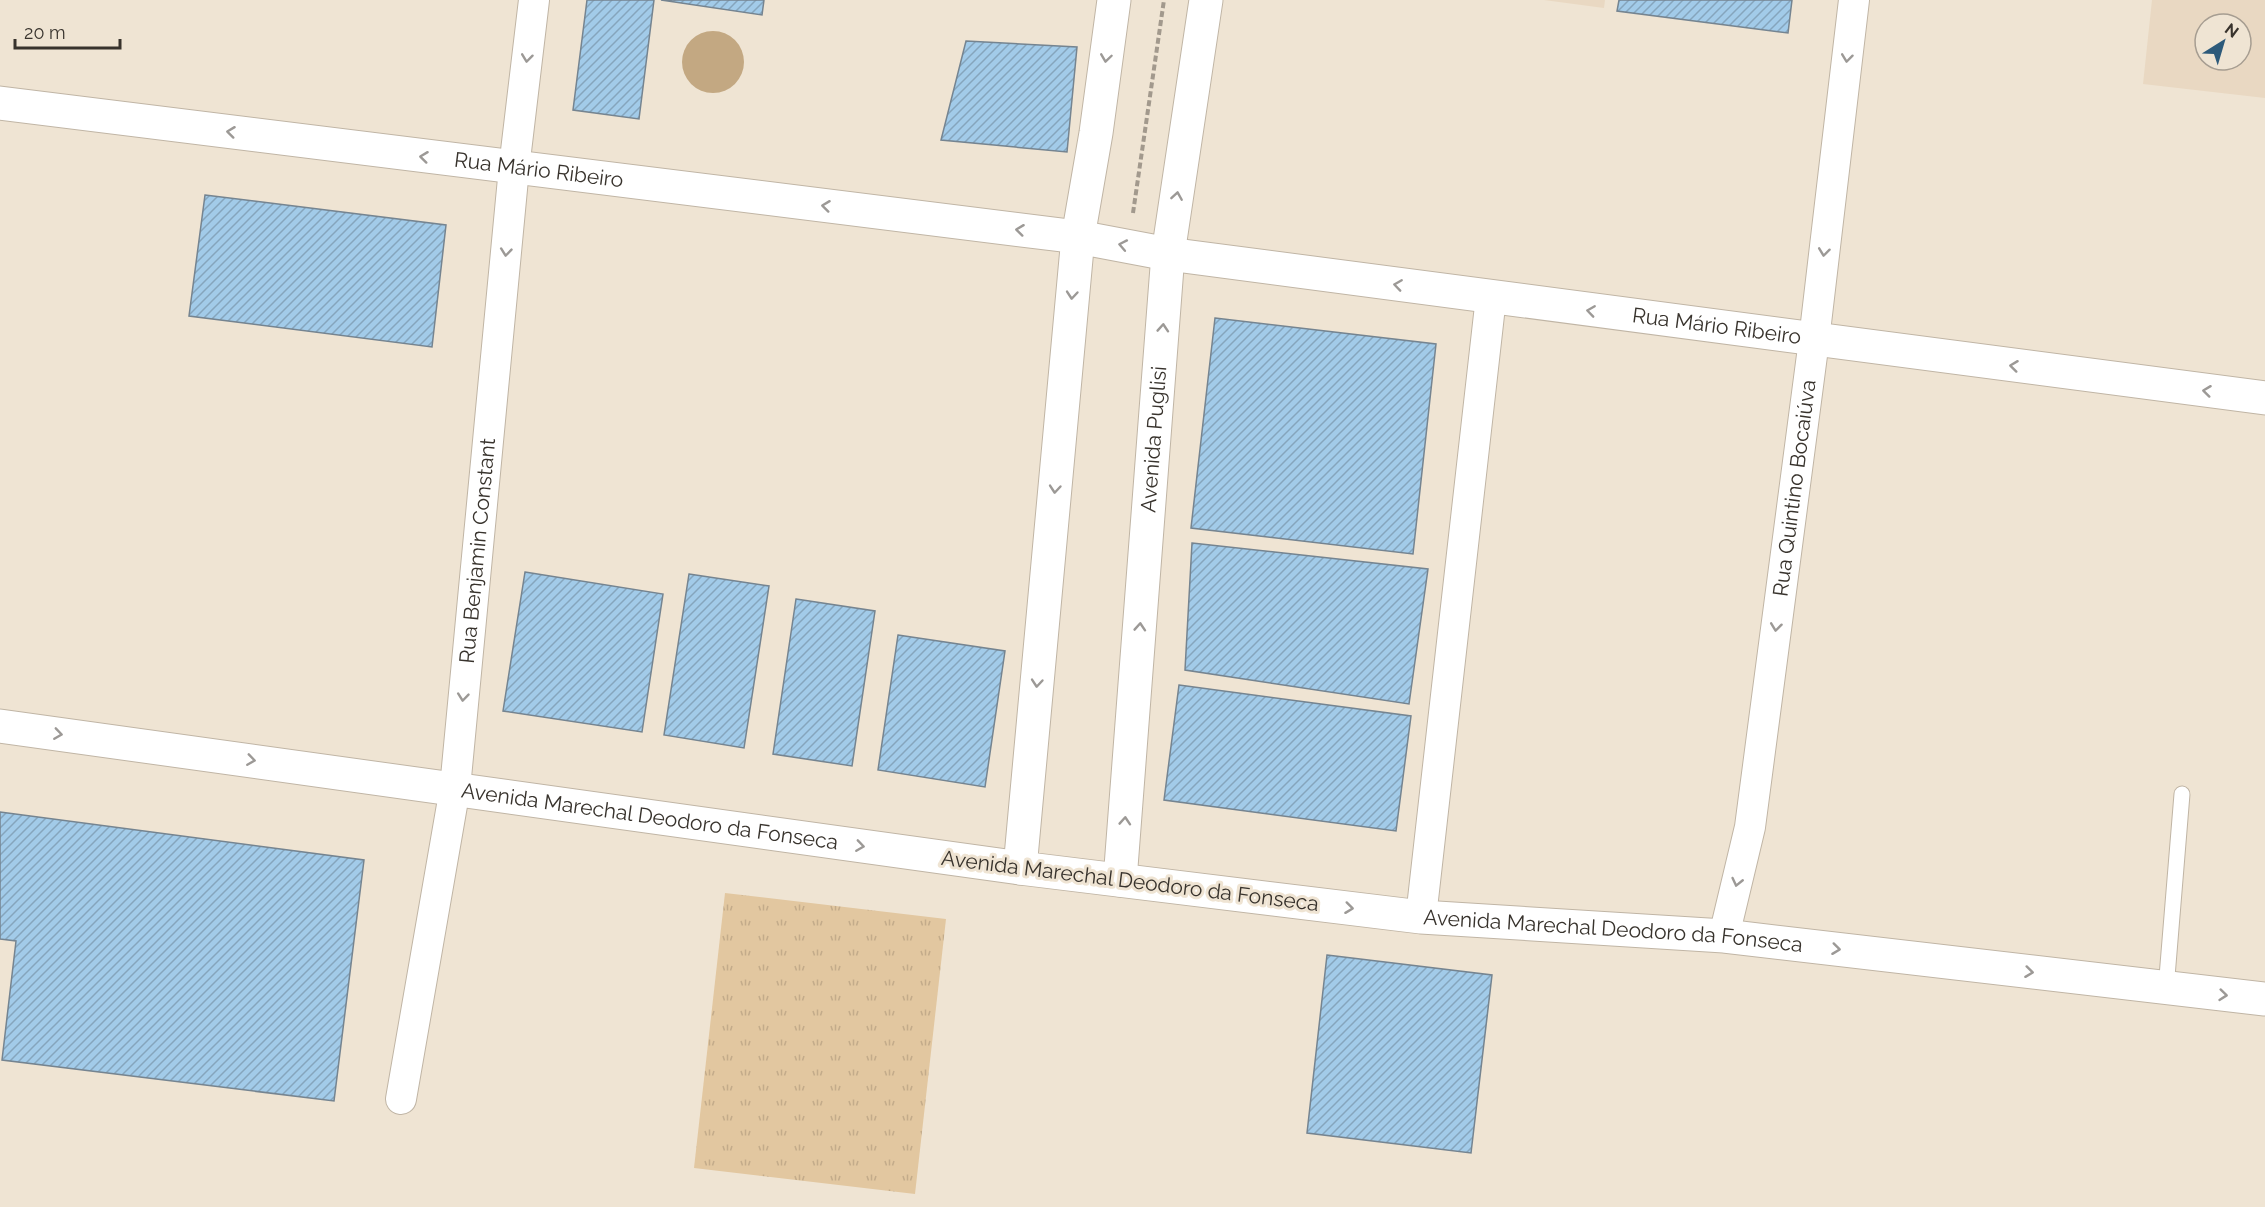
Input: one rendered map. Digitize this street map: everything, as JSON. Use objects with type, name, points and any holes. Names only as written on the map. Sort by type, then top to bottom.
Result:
[{"type":"main road","points":[[1020,868],[1078,237],[1096,133],[1114,0]]},
{"type":"main road","name":"Avenida Puglisi","points":[[1120,880],[1168,254],[1206,0]]},
{"type":"main road","name":"Rua Mário Ribeiro","points":[[0,103],[1078,237],[1168,254],[2265,398]]},
{"type":"main road","name":"Avenida Marechal Deodoro da Fonseca","points":[[0,726],[1020,868],[1421,917],[1724,936],[2265,999]]},
{"type":"street","name":"Rua Benjamin Constant","points":[[401,1099],[454,788],[514,168],[534,0]]},
{"type":"street","name":"Rua Quintino Bocaiúva","points":[[1724,936],[1750,827],[1814,340],[1854,0]]},
{"type":"street","points":[[1421,917],[1491,297]]},
{"type":"lane","points":[[2166,989],[2182,794]]},
{"type":"path","points":[[1128,246],[1164,0]]},
{"type":"shaded area","points":[[1544,0],[1605,0],[1604,8]]},
{"type":"shaded area","points":[[2152,0],[2265,0],[2265,98],[2143,84]]},
{"type":"shaded area","points":[[713,31],[735,40],[744,62],[735,84],[713,93],[691,84],[682,62],[691,40]]},
{"type":"green space","points":[[725,893],[946,919],[915,1194],[694,1168]]},
{"type":"building","points":[[587,0],[654,0],[639,119],[573,110]]},
{"type":"building","points":[[661,0],[764,0],[762,15]]},
{"type":"building","points":[[1619,0],[1792,0],[1788,33],[1617,11]]},
{"type":"building","points":[[966,41],[1077,47],[1067,152],[941,140]]},
{"type":"building","points":[[205,195],[446,225],[432,347],[189,316]]},
{"type":"building","points":[[1215,318],[1436,344],[1413,554],[1191,528]]},
{"type":"building","points":[[1192,543],[1428,569],[1409,704],[1185,670]]},
{"type":"building","points":[[525,572],[663,594],[642,732],[503,711]]},
{"type":"building","points":[[689,574],[769,586],[744,748],[664,735]]},
{"type":"building","points":[[796,599],[875,611],[852,766],[773,754]]},
{"type":"building","points":[[898,635],[1005,651],[985,787],[878,770]]},
{"type":"building","points":[[1179,685],[1411,716],[1396,831],[1164,800]]},
{"type":"building","points":[[0,812],[364,860],[334,1101],[2,1060],[16,941],[0,939]]},
{"type":"building","points":[[1327,955],[1492,975],[1471,1153],[1307,1133]]}]
